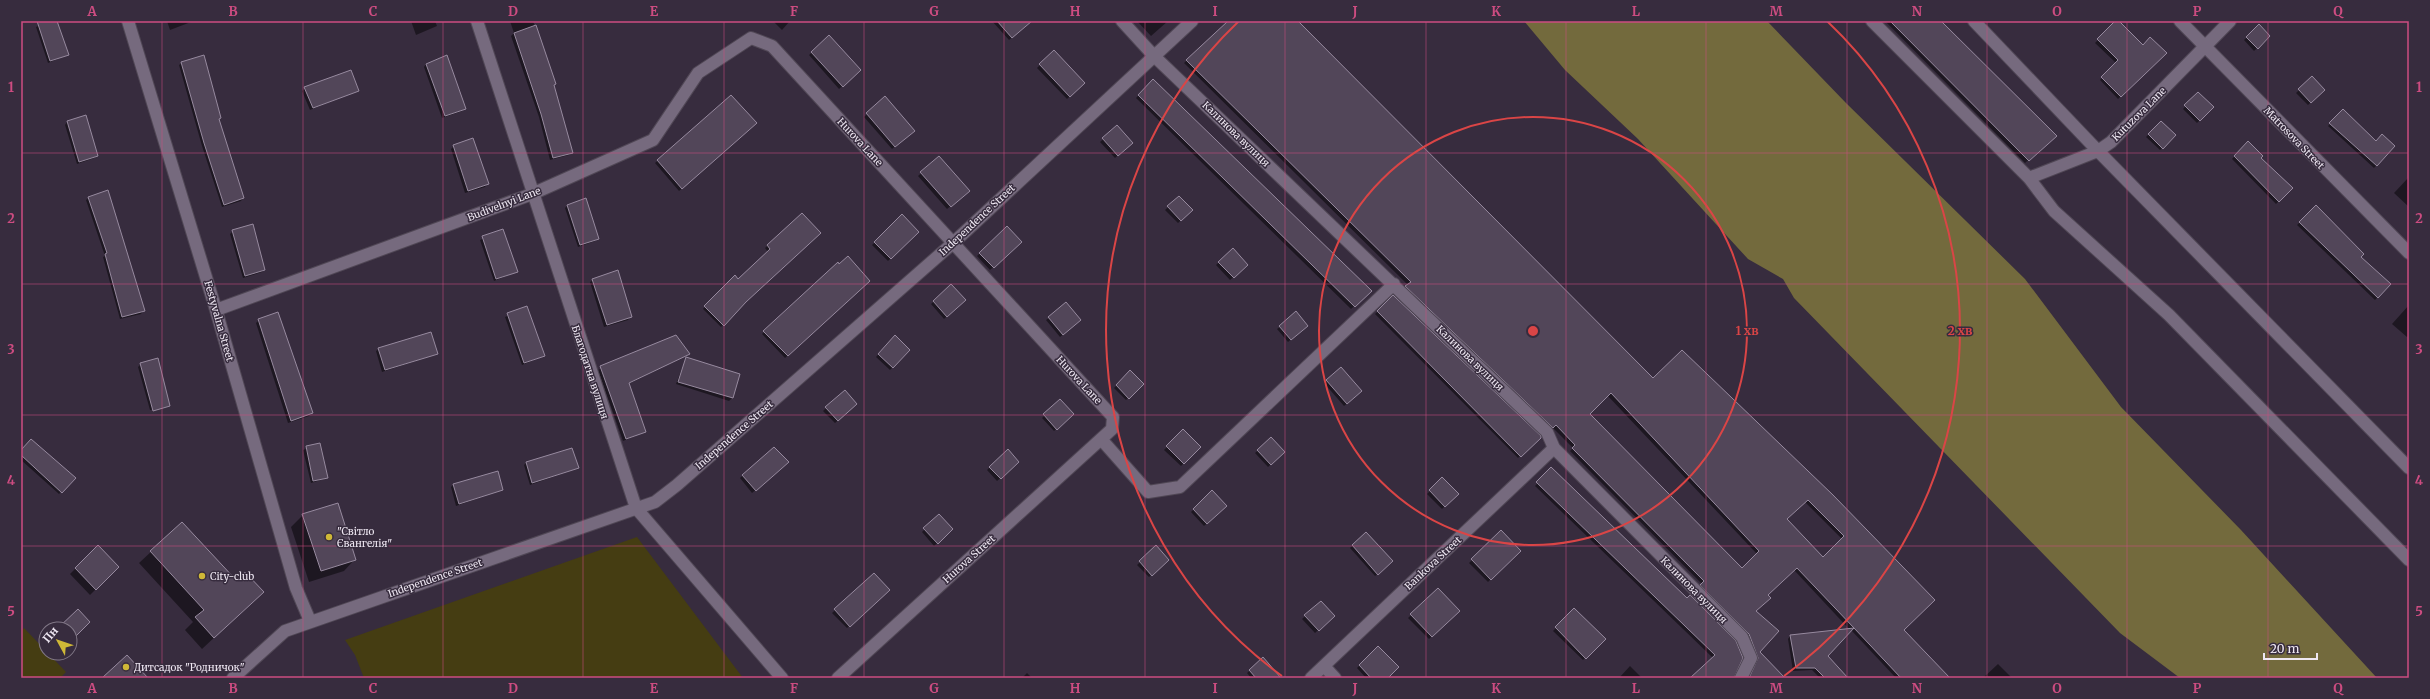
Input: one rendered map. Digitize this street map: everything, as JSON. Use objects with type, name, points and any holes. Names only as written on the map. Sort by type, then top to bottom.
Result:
[{"type":"street","name":"Festyvalna Street","points":[[128,21],[216,310],[296,588],[310,621]]},
{"type":"street","name":"Благодатна вулиця","points":[[477,21],[532,194],[636,508],[782,678]]},
{"type":"street","name":"Калинова вулиця","points":[[1122,21],[1154,56],[1547,432],[1554,448],[1742,637],[1751,658],[1741,678]]},
{"type":"street","points":[[1154,56],[1192,21]]},
{"type":"street","points":[[1872,21],[2029,178],[2054,211],[2169,316],[2409,560]]},
{"type":"street","points":[[1974,21],[2098,151],[2409,468]]},
{"type":"street","name":"Matrosova Street","points":[[2180,21],[2409,253]]},
{"type":"street","name":"Kutuzova Lane","points":[[2029,178],[2098,151],[2111,142],[2230,21]]},
{"type":"street","name":"Budivelnyi Lane","points":[[216,310],[532,194],[652,140],[698,72],[751,38]]},
{"type":"street","name":"Hurova Lane","points":[[751,38],[772,46],[1113,417],[1112,429],[1101,439]]},
{"type":"street","name":"Independence Street","points":[[233,678],[285,631],[654,502],[677,486],[953,243],[1154,56]]},
{"type":"street","points":[[1101,439],[1148,492],[1180,487],[1394,284]]},
{"type":"street","name":"Hurova Street","points":[[838,678],[1101,439]]},
{"type":"street","name":"Bankova Street","points":[[1311,678],[1554,448]]},
{"type":"street","points":[[1324,666],[1335,678]]},
{"type":"shaded area","points":[[1524,21],[1767,21],[1846,103],[2025,279],[2121,407],[2241,530],[2377,678],[2180,678],[2120,633],[1794,298],[1783,279],[1748,259],[1638,139],[1565,70]]},
{"type":"shaded area","points":[[637,537],[743,678],[364,678],[355,655],[345,640]]},
{"type":"shaded area","points":[[24,628],[38,643],[38,661],[56,661],[66,672],[60,678],[21,678],[21,631]]},
{"type":"building","points":[[37,21],[57,21],[69,55],[50,61]]},
{"type":"building","points":[[997,21],[1032,21],[1012,38]]},
{"type":"building","points":[[1228,21],[1298,21],[1653,378],[1682,350],[1833,495],[1935,600],[1904,630],[1950,678],[1901,678],[1797,568],[1768,595],[1771,598],[1756,611],[1779,631],[1760,652],[1785,678],[1749,678],[1758,658],[1749,634],[1700,585],[1704,581],[1572,448],[1575,445],[1556,425],[1553,428],[1405,286],[1411,282],[1186,60]],"holes":[[[1611,393],[1759,551],[1742,568],[1590,414]],[[1808,500],[1844,536],[1823,557],[1787,519]]]},
{"type":"building","points":[[1890,21],[1941,21],[2057,136],[2029,161]]},
{"type":"building","points":[[2115,21],[2119,21],[2143,45],[2150,37],[2167,53],[2121,97],[2101,77],[2118,60],[2097,39]]},
{"type":"building","points":[[2259,24],[2270,36],[2258,49],[2246,37]]},
{"type":"building","points":[[536,25],[556,84],[554,85],[573,153],[553,158],[541,114],[514,33]]},
{"type":"building","points":[[829,35],[861,70],[843,87],[811,52]]},
{"type":"building","points":[[1054,50],[1085,83],[1070,97],[1039,64]]},
{"type":"building","points":[[204,55],[221,118],[219,119],[244,198],[224,205],[204,143],[181,62]]},
{"type":"building","points":[[447,55],[466,109],[445,116],[426,64]]},
{"type":"building","points":[[351,70],[359,91],[313,108],[304,87]]},
{"type":"building","points":[[2312,76],[2325,90],[2311,103],[2298,89]]},
{"type":"building","points":[[1153,79],[1372,291],[1355,307],[1138,95]]},
{"type":"building","points":[[2198,92],[2214,107],[2200,121],[2184,105]]},
{"type":"building","points":[[731,95],[757,123],[682,189],[657,160]]},
{"type":"building","points":[[885,96],[915,131],[895,147],[866,113]]},
{"type":"building","points":[[2343,109],[2376,141],[2382,134],[2395,146],[2377,166],[2329,123]]},
{"type":"building","points":[[86,115],[98,156],[79,162],[67,121]]},
{"type":"building","points":[[2161,121],[2176,135],[2163,149],[2148,134]]},
{"type":"building","points":[[1117,125],[1133,143],[1118,156],[1102,138]]},
{"type":"building","points":[[473,138],[489,184],[468,191],[453,145]]},
{"type":"building","points":[[2248,141],[2263,156],[2261,158],[2293,188],[2279,202],[2234,156]]},
{"type":"building","points":[[939,156],[970,191],[951,207],[920,172]]},
{"type":"building","points":[[108,190],[145,311],[122,317],[105,254],[107,253],[88,197]]},
{"type":"building","points":[[1179,196],[1193,210],[1181,221],[1167,206]]},
{"type":"building","points":[[586,198],[599,239],[580,245],[567,205]]},
{"type":"building","points":[[2316,205],[2364,254],[2361,257],[2391,284],[2378,298],[2299,222]]},
{"type":"building","points":[[802,213],[821,233],[746,302],[724,326],[704,306],[735,275],[738,279],[770,249],[767,245]]},
{"type":"building","points":[[902,214],[919,232],[891,259],[874,242]]},
{"type":"building","points":[[253,224],[265,270],[245,276],[232,230]]},
{"type":"building","points":[[1007,226],[1022,242],[994,268],[979,253]]},
{"type":"building","points":[[503,229],[518,272],[496,279],[482,236]]},
{"type":"building","points":[[1233,248],[1248,265],[1234,278],[1218,262]]},
{"type":"building","points":[[848,256],[870,281],[788,356],[763,331],[838,262],[839,264]]},
{"type":"building","points":[[618,270],[632,317],[607,325],[592,279]]},
{"type":"building","points":[[951,284],[966,300],[947,317],[933,301]]},
{"type":"building","points":[[1393,295],[1541,436],[1541,438],[1521,457],[1377,311]]},
{"type":"building","points":[[1066,302],[1081,320],[1063,335],[1048,317]]},
{"type":"building","points":[[527,306],[545,356],[524,363],[507,313]]},
{"type":"building","points":[[1296,311],[1308,326],[1291,340],[1279,326]]},
{"type":"building","points":[[278,312],[313,413],[291,421],[258,319]]},
{"type":"building","points":[[431,332],[438,354],[385,370],[378,348]]},
{"type":"building","points":[[676,335],[690,354],[629,383],[646,432],[626,439],[600,366]]},
{"type":"building","points":[[895,335],[910,350],[893,368],[878,354]]},
{"type":"building","points":[[686,357],[740,374],[733,398],[678,382]]},
{"type":"building","points":[[158,358],[170,406],[153,411],[140,363]]},
{"type":"building","points":[[1341,367],[1362,391],[1347,404],[1326,380]]},
{"type":"building","points":[[1130,370],[1144,384],[1129,399],[1116,385]]},
{"type":"building","points":[[845,390],[857,404],[838,421],[825,407]]},
{"type":"building","points":[[1060,399],[1074,414],[1057,430],[1043,414]]},
{"type":"building","points":[[1183,429],[1201,447],[1184,464],[1166,446]]},
{"type":"building","points":[[1271,437],[1285,452],[1271,465],[1257,450]]},
{"type":"building","points":[[31,439],[76,478],[62,493],[21,455],[21,450]]},
{"type":"building","points":[[320,443],[328,478],[313,481],[306,446]]},
{"type":"building","points":[[774,447],[789,462],[756,491],[742,475]]},
{"type":"building","points":[[572,448],[579,468],[532,483],[526,462]]},
{"type":"building","points":[[1008,449],[1019,462],[1001,479],[989,467]]},
{"type":"building","points":[[1551,467],[1687,598],[1690,595],[1736,641],[1743,658],[1734,678],[1690,678],[1715,655],[1536,482]]},
{"type":"building","points":[[498,471],[503,490],[459,504],[453,484]]},
{"type":"building","points":[[1442,477],[1459,494],[1445,507],[1429,490]]},
{"type":"building","points":[[1212,490],[1227,506],[1207,524],[1193,509]]},
{"type":"building","name":"\"Світло Євангелія\"","points":[[338,503],[356,560],[321,571],[302,514]]},
{"type":"building","points":[[939,514],[953,529],[938,544],[923,528]]},
{"type":"building","name":"City-club","points":[[182,522],[236,580],[245,572],[264,592],[214,638],[195,617],[204,610],[150,551]]},
{"type":"building","points":[[1501,530],[1521,551],[1491,580],[1471,559]]},
{"type":"building","points":[[1366,532],[1393,561],[1378,575],[1352,545]]},
{"type":"building","points":[[98,545],[119,567],[96,590],[75,568]]},
{"type":"building","points":[[1156,545],[1169,560],[1152,576],[1139,561]]},
{"type":"building","points":[[874,573],[890,590],[850,627],[834,609]]},
{"type":"building","points":[[1438,588],[1460,611],[1432,637],[1410,614]]},
{"type":"building","points":[[1321,601],[1335,616],[1319,631],[1304,615]]},
{"type":"building","points":[[1574,608],[1606,639],[1586,659],[1555,627]]},
{"type":"building","points":[[78,609],[90,622],[78,634],[78,621],[65,621]]},
{"type":"building","points":[[1854,628],[1828,656],[1848,678],[1825,678],[1815,668],[1796,668],[1790,635]]},
{"type":"building","points":[[1378,646],[1399,667],[1388,678],[1371,678],[1359,665]]},
{"type":"building","name":"Дитсадок \"Родничок\"","points":[[127,655],[148,678],[102,678]]},
{"type":"building","points":[[1263,657],[1281,678],[1256,678],[1249,670]]},
{"type":"place","name":"\"Світло Євангелія\"","points":[[329,537]]},
{"type":"place","name":"City-club","points":[[202,576]]},
{"type":"place","name":"Дитсадок \"Родничок\"","points":[[126,667]]}]
